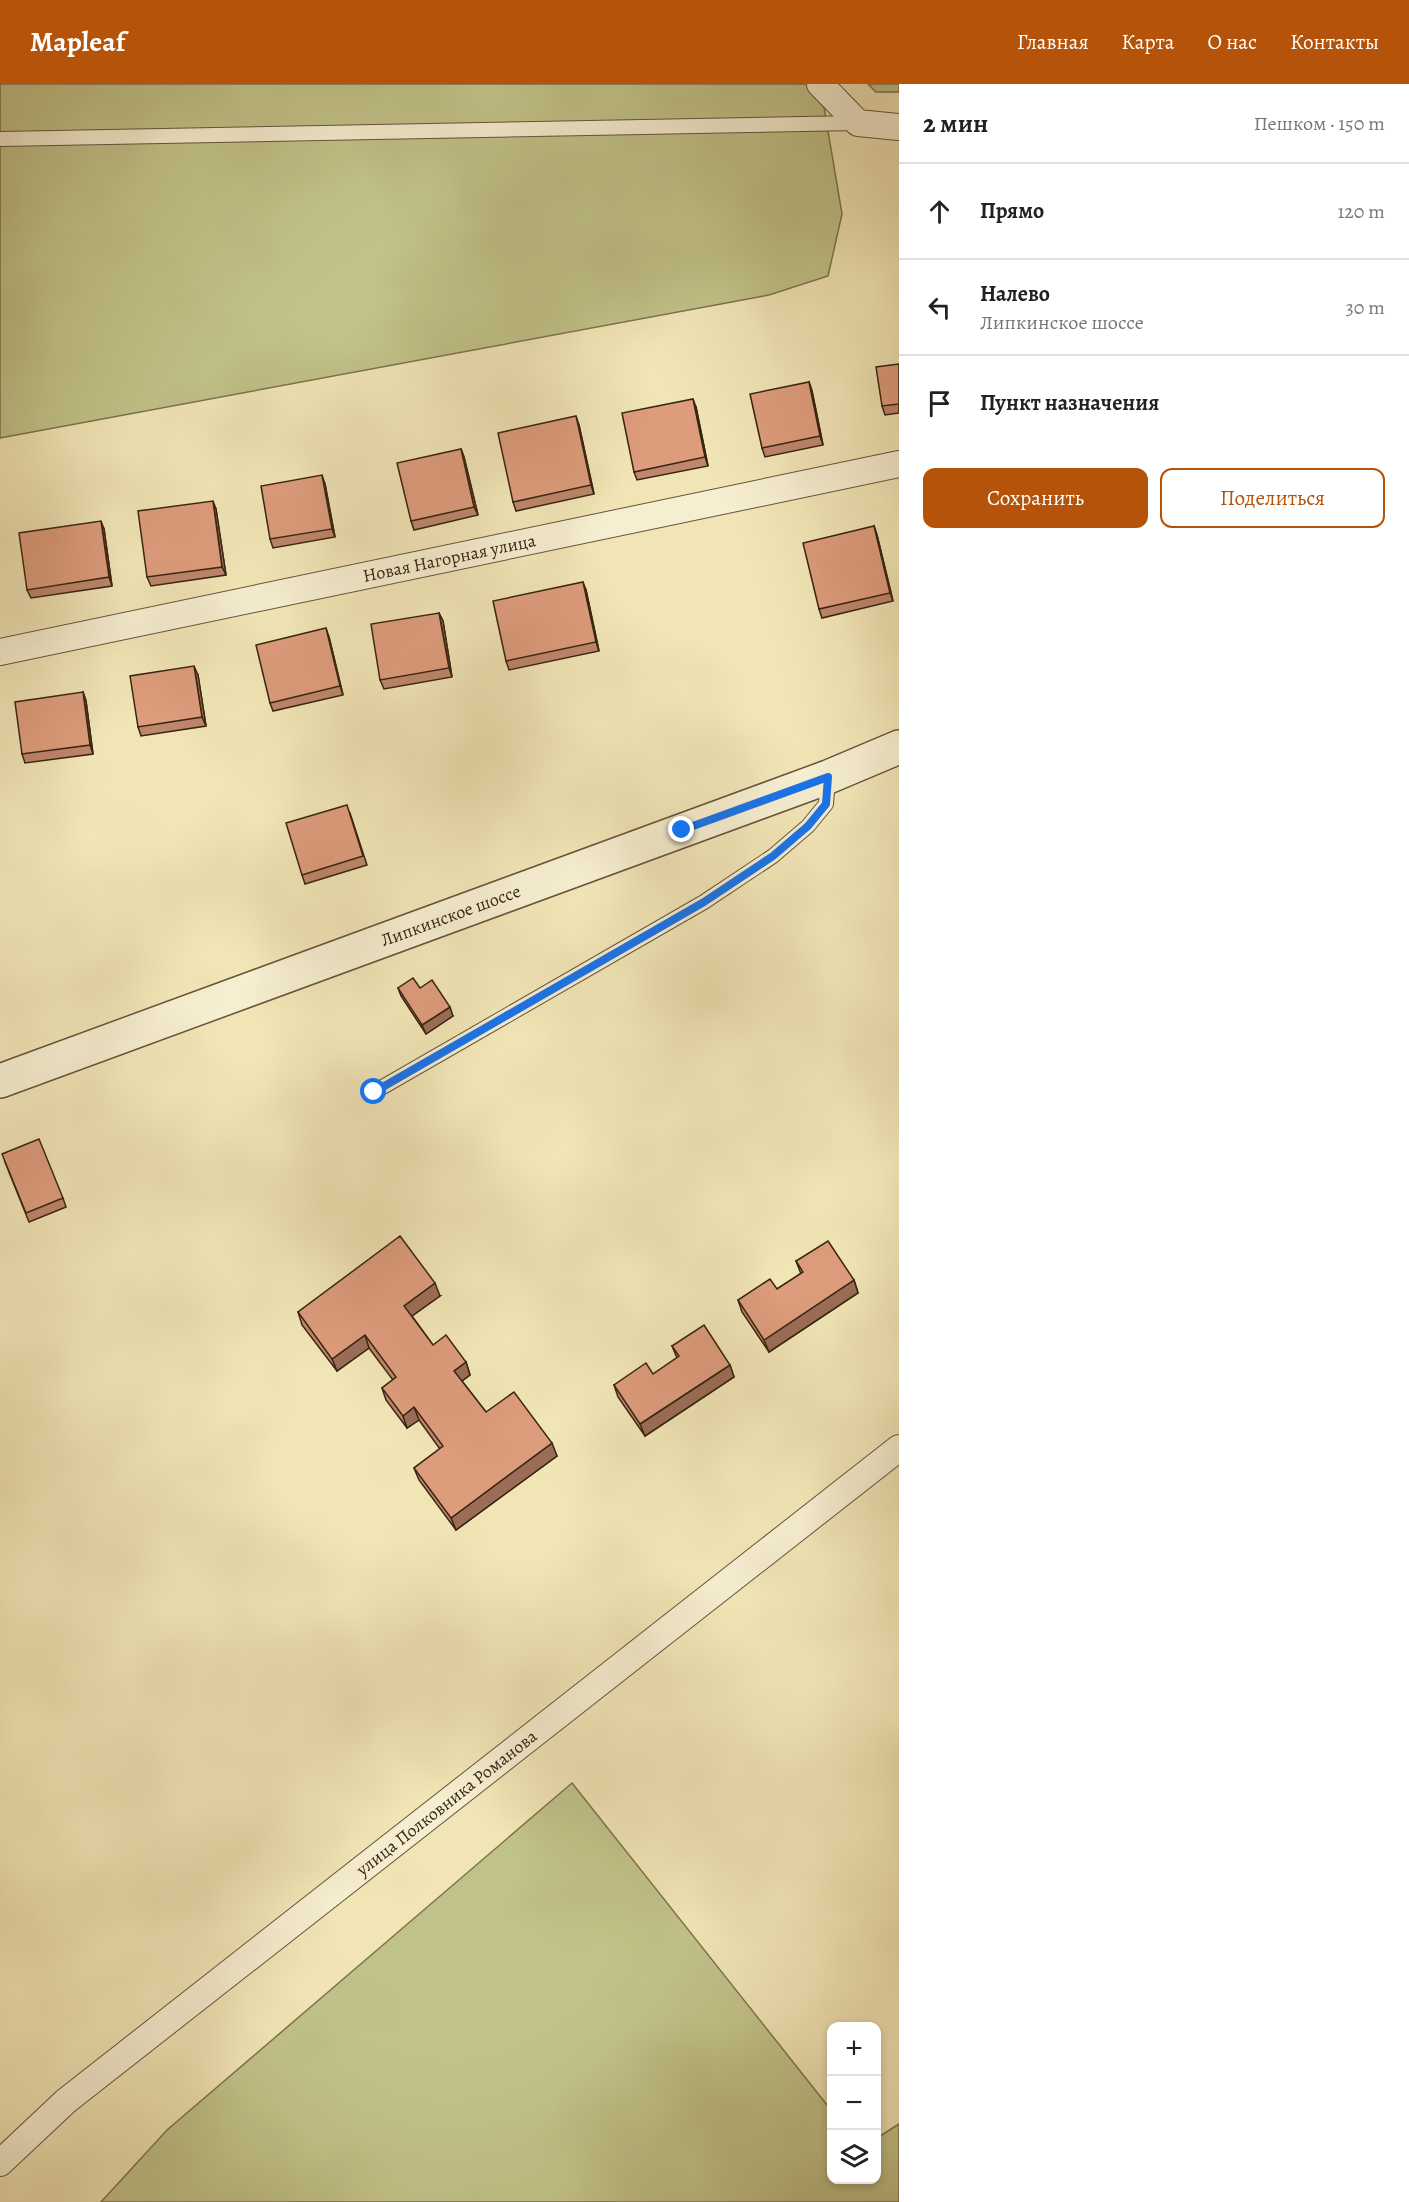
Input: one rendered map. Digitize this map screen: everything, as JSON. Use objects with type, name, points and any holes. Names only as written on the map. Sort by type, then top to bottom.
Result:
[{"type":"street","points":[[820,84],[858,123],[899,127]]},
{"type":"street","name":"Новая Нагорная улица","points":[[0,652],[899,464]]},
{"type":"street","name":"Липкинское шоссе","points":[[0,1081],[828,777],[899,747]]},
{"type":"street","name":"улица Полковника Романова","points":[[0,2163],[66,2102],[899,1448]]},
{"type":"lane","points":[[0,139],[858,123]]},
{"type":"lane","points":[[374,1092],[704,902],[773,856],[808,826],[826,804],[828,777]]},
{"type":"green space","points":[[0,84],[811,84],[824,107],[842,214],[828,276],[769,295],[0,438]]},
{"type":"green space","points":[[868,84],[899,84],[899,92],[876,92]]},
{"type":"green space","points":[[572,1783],[827,2105],[827,2184],[881,2184],[881,2135],[899,2124],[899,2202],[101,2202],[167,2130]]},
{"type":"building","points":[[899,364],[899,404],[882,406],[876,367]]},
{"type":"building","points":[[809,382],[820,436],[762,448],[750,394]]},
{"type":"building","points":[[693,399],[705,457],[634,472],[622,413]]},
{"type":"building","points":[[576,416],[591,485],[513,502],[498,433]]},
{"type":"building","points":[[461,449],[474,507],[411,521],[397,463]]},
{"type":"building","points":[[322,475],[332,529],[270,539],[261,486]]},
{"type":"building","points":[[213,501],[222,567],[147,577],[138,511]]},
{"type":"building","points":[[101,521],[109,577],[27,590],[19,533]]},
{"type":"building","points":[[874,526],[890,593],[819,609],[803,543]]},
{"type":"building","points":[[583,582],[596,642],[506,661],[493,601]]},
{"type":"building","points":[[439,613],[449,668],[380,680],[371,624]]},
{"type":"building","points":[[326,628],[340,686],[270,703],[256,645]]},
{"type":"building","points":[[194,666],[202,717],[138,727],[130,676]]},
{"type":"building","points":[[83,692],[90,745],[22,754],[15,702]]},
{"type":"building","points":[[347,805],[363,856],[302,875],[286,823]]},
{"type":"building","points":[[413,978],[420,988],[432,980],[450,1007],[422,1025],[398,988]]},
{"type":"building","points":[[39,1139],[63,1198],[26,1213],[2,1154]]},
{"type":"building","points":[[400,1236],[435,1283],[404,1306],[433,1345],[446,1335],[466,1362],[454,1371],[486,1412],[514,1392],[552,1443],[451,1518],[414,1468],[443,1446],[414,1407],[403,1416],[382,1388],[396,1377],[365,1335],[332,1359],[298,1312]]},
{"type":"building","points":[[828,1241],[854,1280],[764,1340],[738,1300],[770,1279],[777,1289],[803,1272],[796,1261]]},
{"type":"building","points":[[704,1325],[730,1365],[640,1424],[614,1385],[646,1363],[653,1374],[679,1356],[672,1346]]},
{"type":"route","points":[[374,1092],[704,902],[773,856],[808,826],[826,804],[828,777],[682,830]]}]
